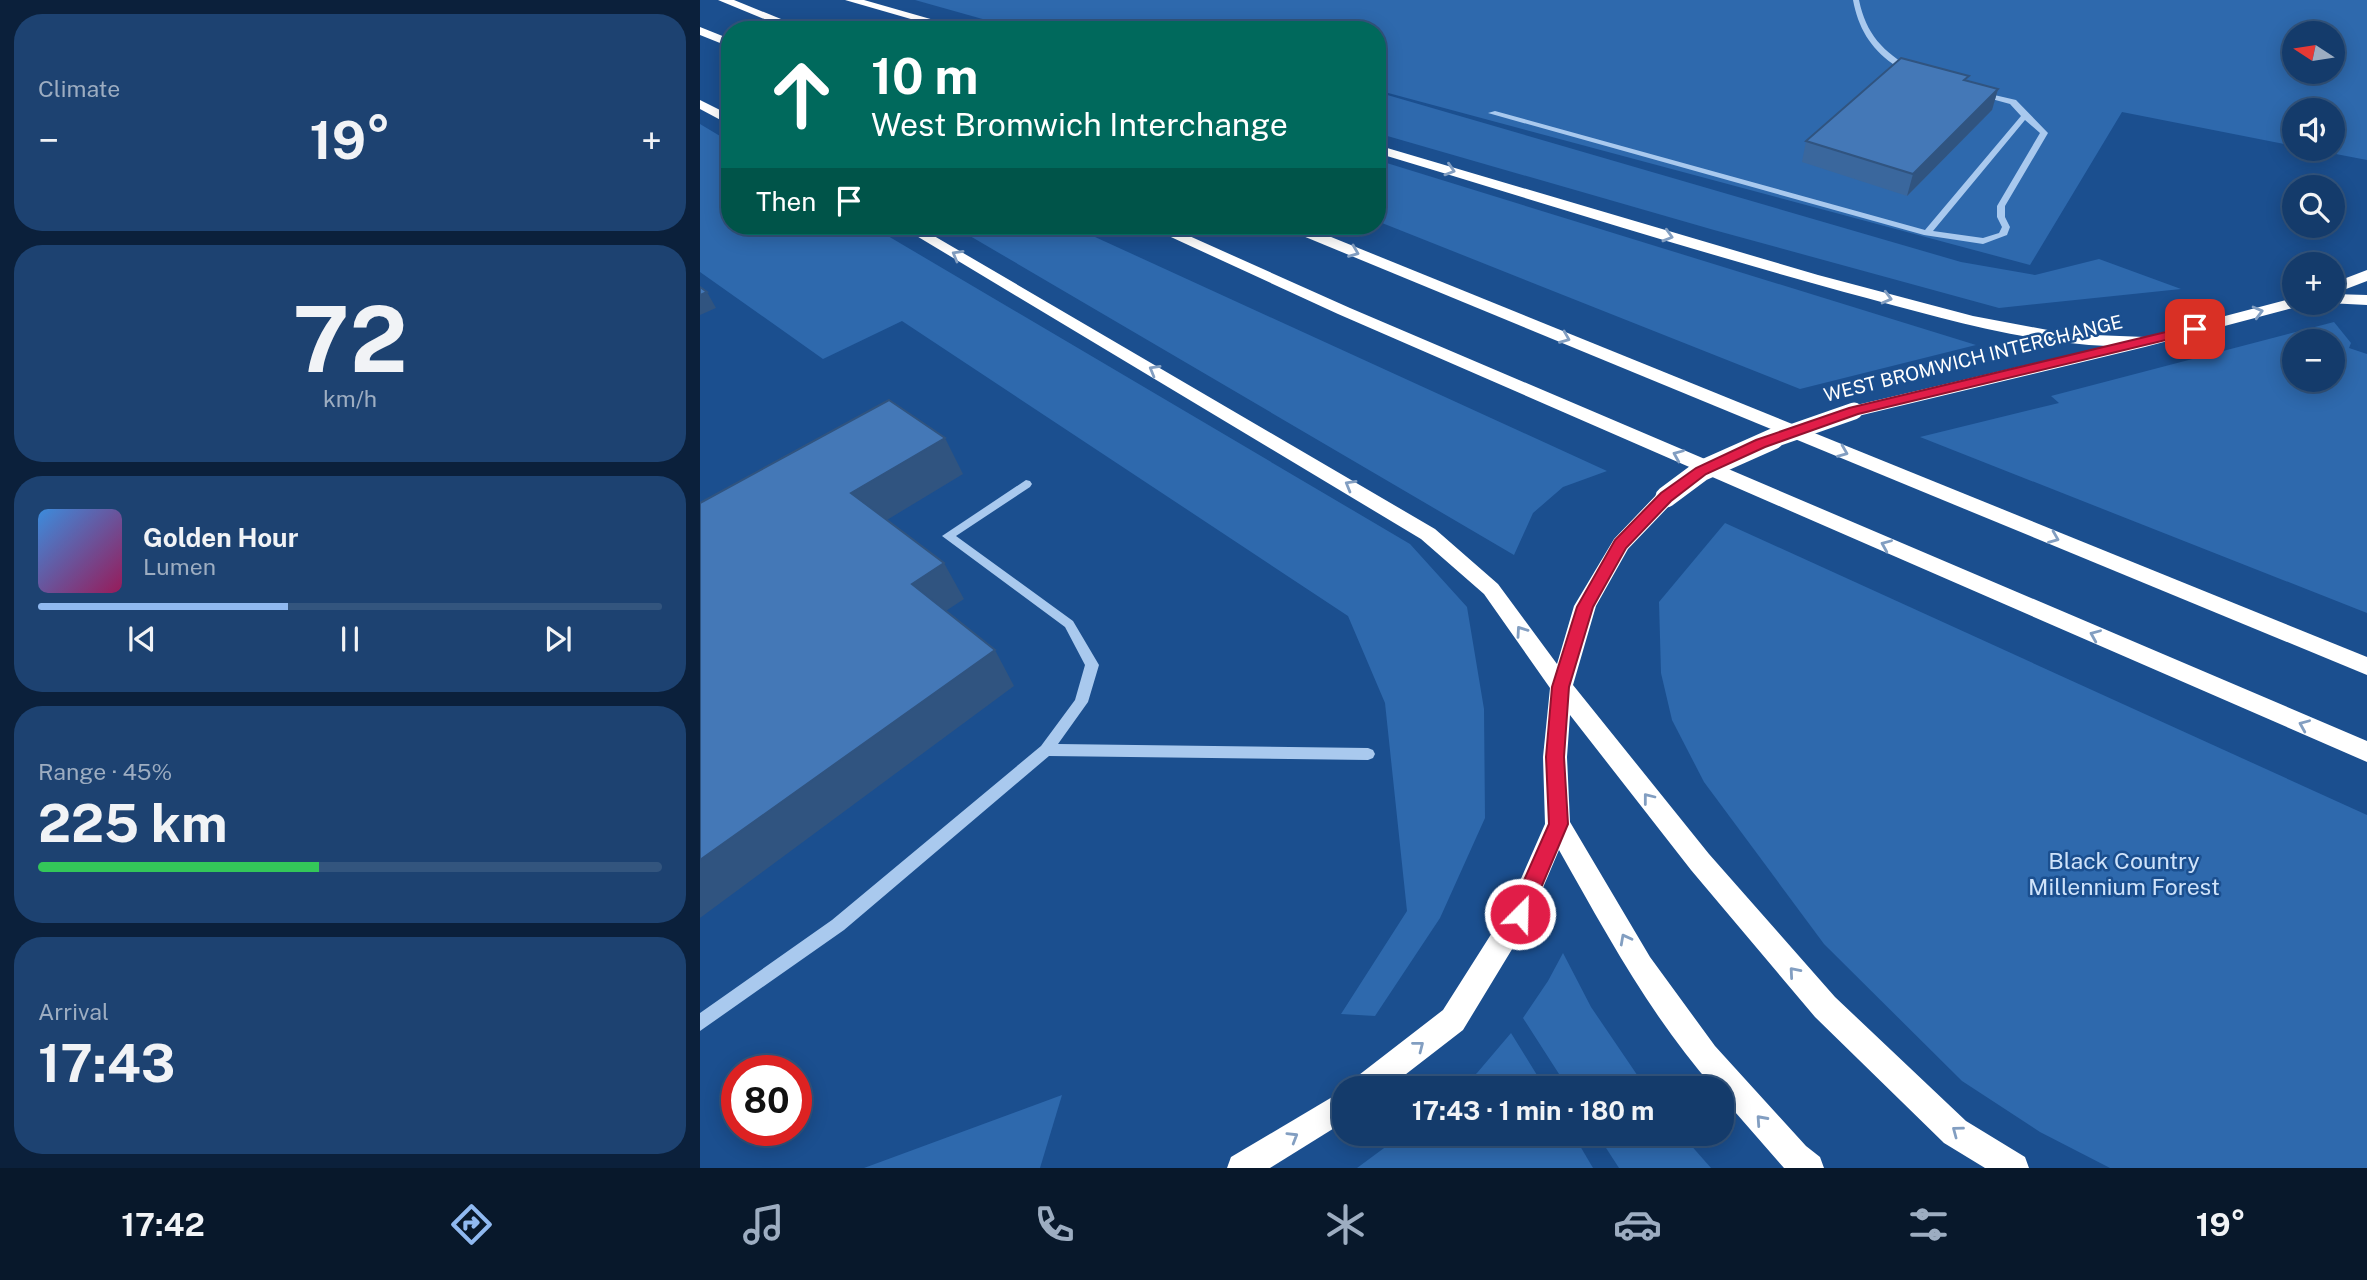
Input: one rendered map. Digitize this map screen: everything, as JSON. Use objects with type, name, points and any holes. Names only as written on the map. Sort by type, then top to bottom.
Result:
[{"type":"highway","points":[[724,0],[779,21]]},
{"type":"highway","points":[[851,0],[929,21]]},
{"type":"highway","points":[[700,31],[721,39]]},
{"type":"highway","points":[[700,104],[721,116]]},
{"type":"highway","points":[[1386,152],[1799,274],[1972,321],[2069,339],[2145,342]]},
{"type":"highway","points":[[922,235],[1428,534],[1491,589],[1560,687],[1700,862],[1825,1007],[1955,1132],[2014,1168]]},
{"type":"highway","points":[[1175,235],[1357,317],[2367,752]]},
{"type":"highway","points":[[1313,235],[2367,666]]},
{"type":"highway","points":[[2345,284],[2367,275]]},
{"type":"highway","points":[[2345,299],[2367,300]]},
{"type":"highway","name":"WEST BROMWICH INTERCHANGE","points":[[1809,1168],[1795,1157],[1705,1056],[1648,978],[1559,824],[1555,757],[1560,687],[1585,607],[1620,544],[1666,497],[1701,471],[1760,443],[1854,411],[2145,342],[2282,306]]},
{"type":"highway","points":[[1380,1076],[1452,1020],[1520,914],[1559,824]]},
{"type":"highway","points":[[1242,1168],[1332,1112]]},
{"type":"street","points":[[1856,0],[1858,16],[1874,47],[1890,60],[1914,73]]},
{"type":"street","points":[[1927,233],[2025,116],[2013,102],[1976,92]]},
{"type":"lane","points":[[1492,113],[1927,233],[1983,241],[2003,234],[2006,227],[2001,217],[2001,206],[2044,133],[2025,116]]},
{"type":"lane","points":[[700,1023],[838,925],[1046,750],[1082,702],[1092,665],[1069,624],[948,536],[1026,484]]},
{"type":"lane","points":[[1046,750],[1368,754]]},
{"type":"green space","points":[[915,0],[2367,0],[2367,160],[2345,156],[2345,98],[2282,98],[2282,144],[2122,112],[2030,265],[1386,92],[1386,21],[990,21]]},
{"type":"green space","points":[[1386,95],[1961,262],[2035,275],[2099,259],[2181,289],[1999,308],[1386,136]]},
{"type":"green space","points":[[700,124],[721,137],[721,235],[886,235],[1410,544],[1467,607],[1484,709],[1485,818],[1440,918],[1375,1016],[1341,1014],[1407,911],[1385,703],[1348,616],[902,321],[823,359],[700,272]]},
{"type":"green space","points":[[1386,163],[1976,345],[1800,389],[1386,225]]},
{"type":"green space","points":[[968,235],[1091,235],[1607,471],[1563,487],[1533,513],[1514,555]]},
{"type":"green space","points":[[2334,322],[2340,329],[2307,329]]},
{"type":"green space","points":[[2282,336],[2282,392],[2345,392],[2345,336],[2351,343],[2349,348],[2367,354],[2367,613],[1920,437],[2059,403],[2051,396]]},
{"type":"green space","name":"Black Country Millennium Forest","points":[[1725,523],[2367,815],[2367,1168],[2110,1168],[2040,1132],[1962,1081],[1824,944],[1704,782],[1672,720],[1661,673],[1659,602]]},
{"type":"green space","points":[[1563,953],[1591,1007],[1638,1076],[1560,1076],[1523,1018]]},
{"type":"green space","points":[[1511,1033],[1538,1076],[1473,1076]]},
{"type":"green space","points":[[1062,1095],[1040,1168],[864,1168]]},
{"type":"green space","points":[[1387,1146],[1580,1146],[1593,1168],[1357,1168]]},
{"type":"green space","points":[[1605,1146],[1692,1146],[1711,1168],[1619,1168]]},
{"type":"building","points":[[1901,58],[1969,76],[1964,80],[1998,89],[1913,174],[1806,141]]},
{"type":"building","points":[[889,400],[945,438],[851,493],[944,563],[912,584],[995,650],[700,860],[700,503]]},
{"type":"route","points":[[1520,914],[1559,824],[1555,757],[1560,687],[1585,607],[1620,544],[1666,497],[1701,471],[1760,443],[1854,411],[2195,329]]}]
